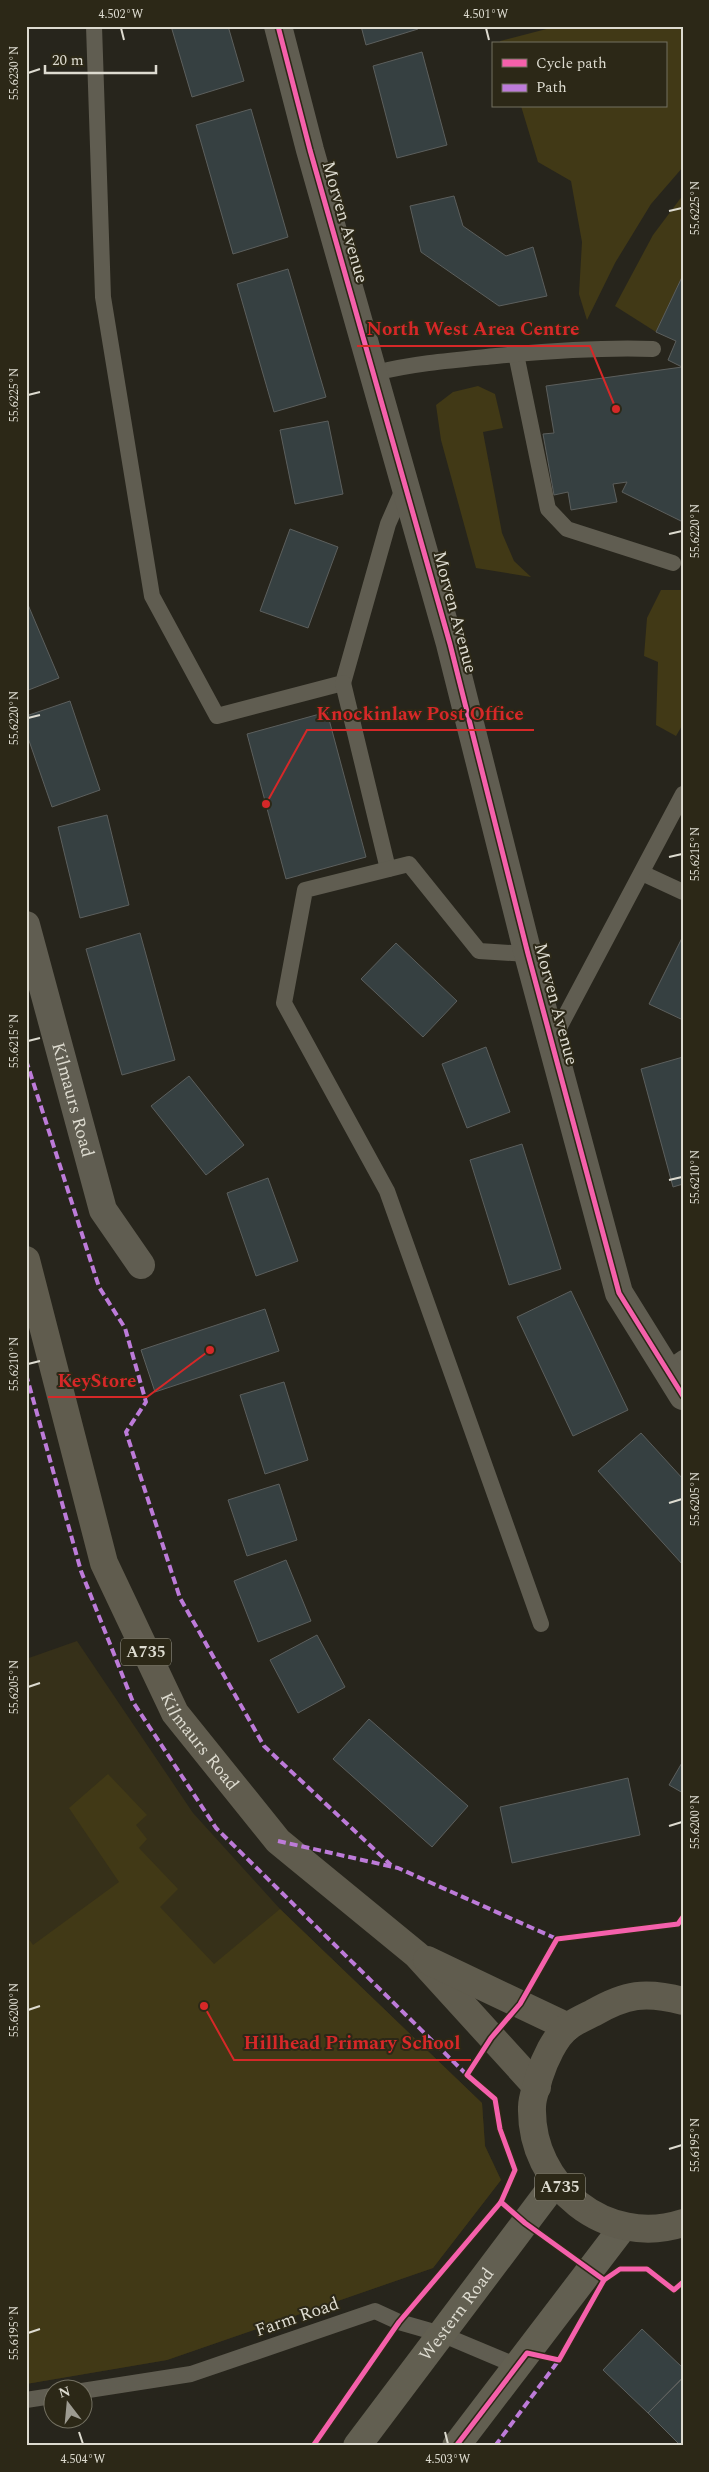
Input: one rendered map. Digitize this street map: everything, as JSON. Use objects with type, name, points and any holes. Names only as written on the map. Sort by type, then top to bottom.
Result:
[{"type":"main road","name":"Kilmaurs Road","points":[[26,1260],[104,1563],[175,1713],[278,1841],[417,1955],[537,2086]]},
{"type":"main road","name":"Kilmaurs Road","points":[[417,1955],[568,2026]]},
{"type":"main road","name":"A735","points":[[677,2230],[623,2227],[586,2211],[555,2183],[536,2146],[532,2106],[544,2059],[568,2026],[618,1999],[658,1995],[680,1998]]},
{"type":"main road","name":"Western Road","points":[[357,2446],[555,2183]]},
{"type":"main road","points":[[456,2446],[623,2227]]},
{"type":"street","name":"Morven Avenue","points":[[278,26],[310,150],[375,373],[450,644],[528,954],[619,1293],[674,1364],[683,1396]]},
{"type":"street","name":"Kilmaurs Road","points":[[26,925],[103,1210],[141,1265]]},
{"type":"lane","points":[[94,26],[103,297],[152,596],[217,716],[343,683]]},
{"type":"lane","points":[[375,373],[412,364],[516,354],[614,348],[653,349]]},
{"type":"lane","points":[[516,354],[548,509],[567,529],[673,563]]},
{"type":"lane","points":[[388,869],[343,683],[388,524],[405,485]]},
{"type":"lane","points":[[552,1041],[683,794]]},
{"type":"lane","points":[[528,954],[479,951],[409,864],[305,890],[284,1003],[387,1191],[540,1624]]},
{"type":"lane","points":[[642,873],[683,892]]},
{"type":"lane","name":"Farm Road","points":[[92,2389],[191,2374],[375,2311],[399,2322],[441,2334],[517,2366]]},
{"type":"lane","points":[[26,2400],[42,2398]]},
{"type":"shaded area","points":[[558,26],[683,26],[683,167],[651,204],[615,263],[587,320],[579,294],[582,242],[571,181],[538,162],[522,108],[666,108],[666,42],[500,41]]},
{"type":"shaded area","points":[[683,195],[683,275],[656,332],[615,306],[653,235]]},
{"type":"shaded area","points":[[478,386],[495,394],[503,428],[483,432],[502,533],[514,561],[531,577],[476,568],[441,440],[436,405],[453,392]]},
{"type":"shaded area","points":[[661,590],[683,590],[683,724],[676,736],[656,725],[658,662],[644,656],[647,618]]},
{"type":"shaded area","points":[[77,1641],[193,1813],[280,1909],[482,2103],[485,2146],[501,2180],[433,2268],[167,2360],[26,2384],[26,1659]]},
{"type":"shaded area","points":[[108,1774],[147,1815],[136,1825],[147,1839],[139,1848],[178,1889],[160,1907],[214,1964],[280,1909],[482,2103],[485,2146],[501,2180],[433,2268],[167,2360],[26,2384],[26,1935],[33,1945],[119,1882],[69,1808]]},
{"type":"building","points":[[171,26],[228,26],[244,81],[192,97]]},
{"type":"building","points":[[361,26],[417,26],[418,29],[366,45]]},
{"type":"building","points":[[422,52],[447,145],[397,158],[373,66]]},
{"type":"building","points":[[251,109],[288,237],[233,254],[196,125]]},
{"type":"building","points":[[454,196],[463,226],[506,256],[533,247],[547,296],[499,306],[421,252],[410,206]]},
{"type":"building","points":[[288,269],[326,397],[274,412],[237,284]]},
{"type":"building","points":[[683,275],[683,522],[622,492],[627,482],[613,484],[617,502],[571,510],[568,492],[554,495],[543,434],[554,433],[546,386],[682,367],[668,360],[676,341],[656,332]]},
{"type":"building","points":[[328,421],[343,494],[295,504],[280,430]]},
{"type":"building","points":[[290,529],[338,547],[308,628],[260,611]]},
{"type":"building","points":[[26,600],[59,678],[26,691]]},
{"type":"building","points":[[70,701],[100,790],[52,807],[26,732],[26,716]]},
{"type":"building","points":[[327,712],[366,857],[286,879],[247,734]]},
{"type":"building","points":[[107,815],[129,905],[80,918],[58,827]]},
{"type":"building","points":[[140,933],[175,1060],[122,1075],[86,949]]},
{"type":"building","points":[[683,936],[683,1020],[649,1004]]},
{"type":"building","points":[[396,943],[457,1001],[423,1037],[361,979]]},
{"type":"building","points":[[486,1047],[510,1112],[467,1128],[442,1064]]},
{"type":"building","points":[[683,1057],[683,1184],[673,1187],[641,1069]]},
{"type":"building","points":[[189,1076],[244,1145],[206,1175],[151,1106]]},
{"type":"building","points":[[522,1144],[561,1269],[509,1285],[470,1160]]},
{"type":"building","points":[[268,1178],[298,1261],[256,1276],[227,1193]]},
{"type":"building","points":[[571,1291],[628,1410],[573,1436],[517,1317]]},
{"type":"building","points":[[265,1309],[279,1351],[155,1392],[141,1350]]},
{"type":"building","points":[[284,1382],[308,1460],[265,1474],[240,1395]]},
{"type":"building","points":[[641,1433],[683,1479],[683,1565],[598,1471]]},
{"type":"building","points":[[279,1484],[297,1540],[247,1556],[228,1500]]},
{"type":"building","points":[[286,1560],[311,1621],[258,1642],[234,1581]]},
{"type":"building","points":[[317,1635],[345,1687],[298,1713],[270,1660]]},
{"type":"building","points":[[369,1719],[468,1806],[432,1847],[333,1759]]},
{"type":"building","points":[[683,1761],[683,1793],[669,1785]]},
{"type":"building","points":[[628,1778],[640,1835],[512,1863],[500,1807]]},
{"type":"building","points":[[642,2329],[683,2368],[683,2377],[648,2413],[603,2370]]},
{"type":"building","points":[[683,2378],[683,2446],[681,2446],[648,2413]]},
{"type":"marked path","points":[[26,1060],[99,1287],[125,1328],[146,1402],[126,1432],[180,1598],[264,1746],[391,1865]]},
{"type":"marked path","points":[[26,1374],[81,1571],[133,1702],[216,1828],[467,2075]]},
{"type":"marked path","points":[[278,1841],[398,1868],[557,1939]]},
{"type":"marked path","points":[[495,2446],[559,2360]]},
{"type":"cycle path","points":[[278,26],[310,150],[450,644],[528,954],[619,1293],[683,1396]]},
{"type":"cycle path","points":[[313,2446],[399,2322],[501,2202],[515,2170],[500,2129],[495,2099],[467,2075],[491,2038],[520,2004],[557,1939],[678,1924],[683,1917]]},
{"type":"cycle path","points":[[501,2202],[525,2223],[604,2280]]},
{"type":"cycle path","points":[[456,2446],[527,2353],[559,2360],[604,2280],[620,2269],[647,2269],[674,2290],[683,2282]]},
{"type":"place","name":"North West Area Centre","points":[[616,409]]},
{"type":"place","name":"Knockinlaw Post Office","points":[[266,804]]},
{"type":"place","name":"KeyStore","points":[[210,1350]]},
{"type":"place","name":"Hillhead Primary School","points":[[204,2006]]}]
